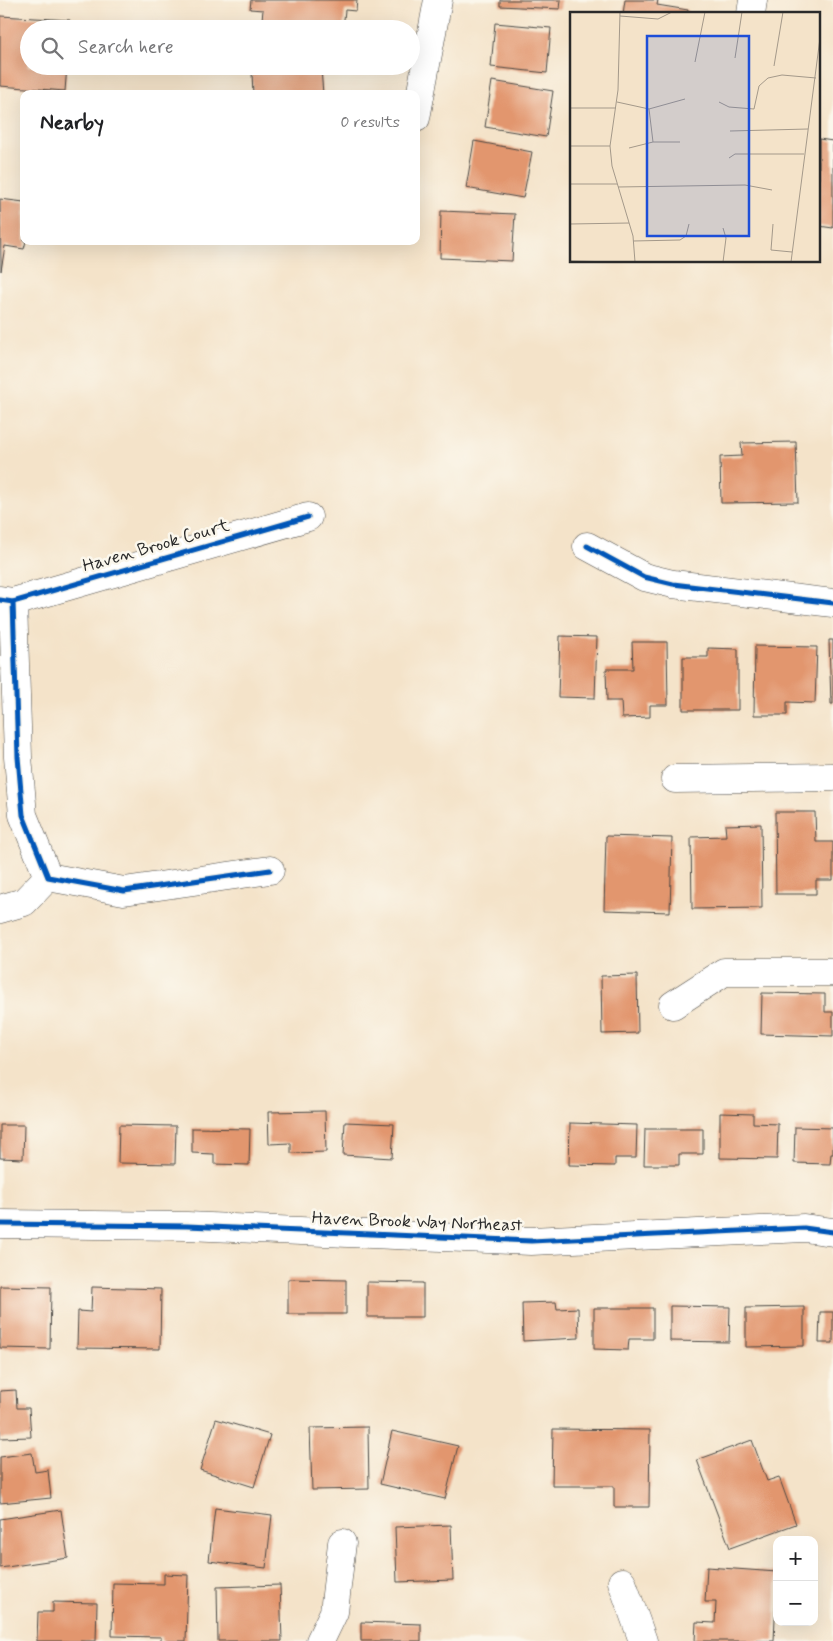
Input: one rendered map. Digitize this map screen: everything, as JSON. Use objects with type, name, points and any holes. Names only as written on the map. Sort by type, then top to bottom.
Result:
[{"type":"street","points":[[420,97],[438,0]]},
{"type":"street","name":"Haven Brook Court","points":[[6,601],[308,517]]},
{"type":"street","points":[[587,546],[644,577],[673,584],[833,603]]},
{"type":"street","points":[[6,601],[23,815],[48,877]]},
{"type":"street","points":[[675,779],[833,777]]},
{"type":"street","points":[[48,877],[124,891],[270,870]]},
{"type":"street","points":[[0,909],[24,902],[48,877]]},
{"type":"street","points":[[673,1005],[724,972],[833,972]]},
{"type":"street","name":"Haven Brook Way Northeast","points":[[0,1224],[187,1226],[531,1240],[804,1228],[833,1232]]},
{"type":"street","points":[[320,1641],[334,1612],[342,1543]]},
{"type":"street","points":[[622,1582],[643,1641]]},
{"type":"building","points":[[251,0],[357,0],[356,11],[345,10],[344,20],[262,20],[263,10],[250,9]]},
{"type":"building","points":[[500,0],[561,0],[560,9],[500,6]]},
{"type":"building","points":[[625,0],[658,0],[657,5],[688,10],[688,12],[623,12]]},
{"type":"building","points":[[0,16],[70,20],[20,20],[20,75],[66,75],[65,90],[0,86]]},
{"type":"building","points":[[495,23],[551,28],[547,73],[491,67]]},
{"type":"building","points":[[252,75],[321,75],[323,90],[253,90]]},
{"type":"building","points":[[492,81],[553,91],[546,137],[485,127]]},
{"type":"building","points":[[820,139],[833,141],[833,228],[820,226]]},
{"type":"building","points":[[474,141],[532,152],[523,198],[466,188]]},
{"type":"building","points":[[0,199],[20,202],[20,245],[25,245],[24,249],[5,246],[1,271]]},
{"type":"building","points":[[441,211],[515,214],[512,261],[440,258]]},
{"type":"building","points":[[796,442],[798,502],[721,503],[720,457],[742,456],[741,443]]},
{"type":"building","points":[[560,636],[597,637],[595,698],[558,697]]},
{"type":"building","points":[[829,640],[833,640],[833,704],[831,704]]},
{"type":"building","points":[[632,642],[667,642],[668,705],[650,705],[650,717],[622,718],[621,701],[607,701],[606,669],[633,669]]},
{"type":"building","points":[[755,646],[817,647],[815,703],[787,702],[787,715],[754,715]]},
{"type":"building","points":[[708,648],[738,649],[738,710],[683,710],[683,657],[708,657]]},
{"type":"building","points":[[775,812],[815,812],[816,842],[833,842],[833,880],[816,880],[816,894],[776,894]]},
{"type":"building","points":[[761,824],[762,908],[692,909],[691,837],[726,836],[725,825]]},
{"type":"building","points":[[606,836],[672,838],[670,912],[604,910]]},
{"type":"building","points":[[637,975],[638,1033],[602,1034],[601,976]]},
{"type":"building","points":[[762,993],[825,994],[825,1012],[833,1012],[833,1036],[761,1034]]},
{"type":"building","points":[[325,1111],[326,1152],[291,1153],[291,1143],[269,1144],[268,1112]]},
{"type":"building","points":[[720,1113],[753,1114],[753,1123],[778,1124],[777,1159],[720,1158]]},
{"type":"building","points":[[345,1122],[394,1124],[392,1158],[343,1155]]},
{"type":"building","points":[[570,1123],[637,1125],[636,1158],[615,1158],[615,1166],[569,1165]]},
{"type":"building","points":[[0,1125],[24,1125],[23,1159],[0,1158]]},
{"type":"building","points":[[119,1125],[176,1126],[175,1164],[118,1163]]},
{"type":"building","points":[[795,1127],[833,1128],[833,1154],[831,1154],[830,1164],[794,1163]]},
{"type":"building","points":[[192,1128],[250,1129],[249,1165],[214,1164],[214,1154],[192,1153]]},
{"type":"building","points":[[645,1129],[703,1129],[703,1154],[679,1154],[679,1165],[644,1165]]},
{"type":"building","points":[[288,1279],[346,1280],[346,1314],[288,1314]]},
{"type":"building","points":[[367,1282],[423,1283],[423,1317],[367,1317]]},
{"type":"building","points":[[0,1286],[51,1287],[50,1349],[0,1348]]},
{"type":"building","points":[[92,1287],[161,1289],[160,1349],[77,1348],[78,1311],[91,1312]]},
{"type":"building","points":[[556,1302],[557,1309],[578,1308],[579,1338],[523,1341],[522,1303]]},
{"type":"building","points":[[670,1306],[730,1307],[729,1342],[670,1341]]},
{"type":"building","points":[[804,1307],[804,1346],[746,1347],[746,1308]]},
{"type":"building","points":[[594,1308],[653,1308],[653,1339],[629,1339],[628,1350],[594,1349]]},
{"type":"building","points":[[820,1312],[833,1312],[833,1343],[819,1343]]},
{"type":"building","points":[[16,1390],[17,1408],[29,1408],[31,1437],[0,1438],[0,1391]]},
{"type":"building","points":[[216,1419],[270,1435],[254,1487],[200,1470]]},
{"type":"building","points":[[368,1427],[369,1489],[312,1490],[310,1428]]},
{"type":"building","points":[[553,1429],[650,1430],[649,1507],[614,1507],[614,1486],[552,1486]]},
{"type":"building","points":[[392,1431],[458,1446],[445,1499],[380,1484]]},
{"type":"building","points":[[752,1440],[767,1481],[779,1477],[796,1524],[730,1548],[697,1460]]},
{"type":"building","points":[[32,1453],[35,1472],[48,1470],[51,1498],[0,1503],[0,1457]]},
{"type":"building","points":[[215,1508],[272,1515],[266,1568],[209,1561]]},
{"type":"building","points":[[61,1510],[68,1558],[0,1568],[0,1519]]},
{"type":"building","points":[[451,1525],[453,1580],[397,1582],[395,1527]]},
{"type":"building","points":[[707,1567],[773,1572],[774,1641],[695,1641],[696,1622],[715,1623],[716,1602],[705,1602]]},
{"type":"building","points":[[164,1574],[188,1575],[186,1641],[161,1641],[161,1637],[112,1636],[113,1583],[164,1584]]},
{"type":"building","points":[[280,1585],[282,1641],[218,1641],[217,1587]]},
{"type":"building","points":[[53,1602],[97,1603],[96,1641],[37,1641],[38,1612],[53,1612]]},
{"type":"building","points":[[361,1622],[421,1624],[421,1641],[361,1641]]},
{"type":"cycle path","points":[[0,600],[13,602],[308,517]]},
{"type":"cycle path","points":[[587,546],[644,577],[673,584],[833,603]]},
{"type":"cycle path","points":[[13,602],[18,757],[23,815],[48,877],[124,891],[270,870]]},
{"type":"cycle path","points":[[0,1224],[187,1226],[531,1241],[804,1228],[833,1232]]}]
